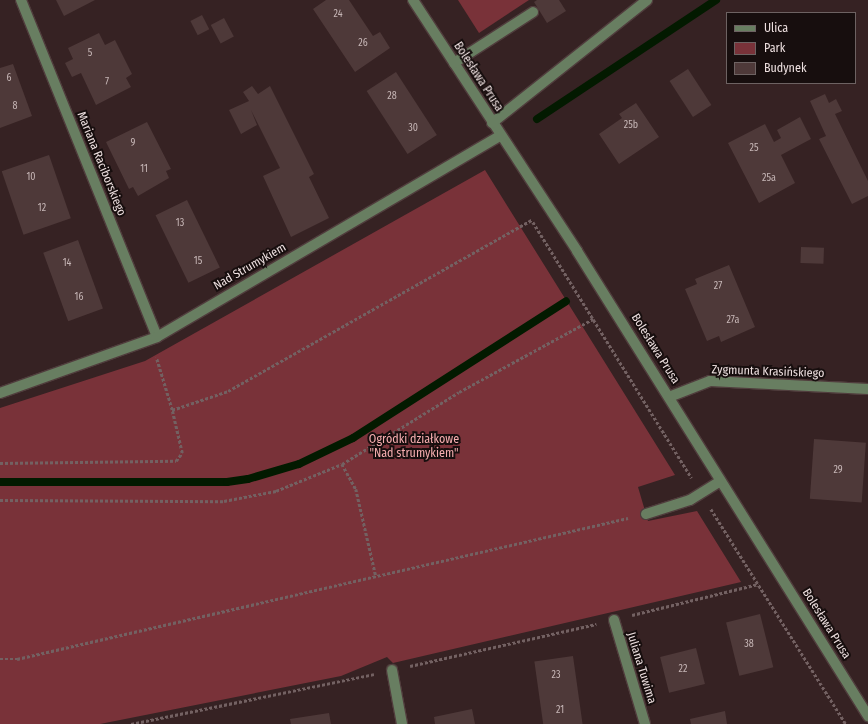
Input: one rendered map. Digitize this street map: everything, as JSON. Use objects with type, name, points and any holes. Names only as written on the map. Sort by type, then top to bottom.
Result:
[{"type":"street","name":"Mariana Raciborskiego","points":[[21,0],[153,338]]},
{"type":"street","name":"Bolesława Prusa","points":[[413,0],[500,136],[577,250],[868,716]]},
{"type":"street","points":[[492,123],[646,0]]},
{"type":"street","points":[[454,63],[533,12]]},
{"type":"street","name":"Nad Strumykiem","points":[[0,393],[153,338],[500,136]]},
{"type":"street","name":"Zygmunta Krasińskiego","points":[[669,397],[710,381],[868,389]]},
{"type":"street","points":[[646,514],[690,500],[721,481]]},
{"type":"street","name":"Juliana Tuwima","points":[[614,620],[644,724]]},
{"type":"street","points":[[392,670],[402,724]]},
{"type":"path","points":[[528,214],[846,724]]},
{"type":"path","points":[[172,410],[228,390],[532,220]]},
{"type":"path","points":[[0,500],[224,501],[276,491],[342,464],[459,392],[593,319]]},
{"type":"path","points":[[0,463],[176,461],[182,453],[153,338]]},
{"type":"path","points":[[342,464],[356,489],[376,576]]},
{"type":"path","points":[[0,659],[17,660],[646,514]]},
{"type":"path","points":[[131,724],[392,670],[614,620],[758,584]]},
{"type":"green space","points":[[458,0],[529,0],[479,33]]},
{"type":"green space","name":"Ogródki działkowe \"Nad strumykiem\"","points":[[485,170],[675,475],[638,487],[648,521],[697,511],[741,582],[393,663],[387,657],[341,676],[100,724],[0,724],[0,408],[145,361]]},
{"type":"building","points":[[56,0],[95,0],[64,16]]},
{"type":"building","points":[[326,0],[349,0],[373,36],[380,32],[390,48],[355,72],[313,9]]},
{"type":"building","points":[[537,0],[559,0],[566,11],[547,23],[534,2]]},
{"type":"building","points":[[202,15],[209,29],[198,35],[190,21]]},
{"type":"building","points":[[224,18],[234,37],[221,44],[211,25]]},
{"type":"building","points":[[99,33],[105,45],[115,40],[132,74],[126,78],[131,87],[96,105],[81,73],[72,77],[65,63],[73,59],[68,48]]},
{"type":"building","points":[[13,64],[32,116],[0,128],[0,68]]},
{"type":"building","points":[[688,69],[711,105],[693,117],[670,81]]},
{"type":"building","points":[[396,72],[437,135],[407,154],[367,91]]},
{"type":"building","points":[[252,86],[258,94],[270,86],[314,174],[309,177],[329,218],[291,237],[263,176],[280,168],[251,110],[257,125],[241,134],[229,110],[249,101],[243,92]]},
{"type":"building","points":[[825,94],[829,103],[836,99],[842,111],[835,114],[868,181],[868,196],[852,204],[819,139],[826,136],[810,101]]},
{"type":"building","points":[[636,103],[659,137],[619,164],[599,134],[622,118],[619,114]]},
{"type":"building","points":[[800,117],[811,139],[781,155],[795,183],[759,203],[728,143],[765,124],[774,142],[781,138],[777,130]]},
{"type":"building","points":[[147,122],[171,169],[166,171],[169,178],[138,196],[133,187],[129,189],[106,142]]},
{"type":"building","points":[[49,155],[71,218],[24,235],[2,171]]},
{"type":"building","points":[[187,200],[220,267],[188,283],[156,215]]},
{"type":"building","points":[[78,240],[103,309],[68,321],[43,253]]},
{"type":"building","points":[[801,247],[824,248],[823,264],[800,263]]},
{"type":"building","points":[[729,265],[755,327],[721,342],[719,336],[707,341],[685,289],[697,284],[695,279]]},
{"type":"building","points":[[814,439],[866,443],[862,502],[810,499]]},
{"type":"building","points":[[760,614],[773,667],[739,676],[726,622]]},
{"type":"building","points":[[696,648],[705,684],[669,693],[660,657]]},
{"type":"building","points":[[573,656],[583,724],[543,724],[534,661]]},
{"type":"building","points":[[472,709],[475,724],[435,724],[434,717]]},
{"type":"building","points":[[725,711],[727,724],[691,724],[690,719]]},
{"type":"building","points":[[329,713],[331,724],[291,724],[290,719]]},
{"type":"waterway","points":[[537,119],[716,0]]},
{"type":"waterway","points":[[0,482],[227,482],[248,479],[299,464],[353,438],[566,301]]}]
